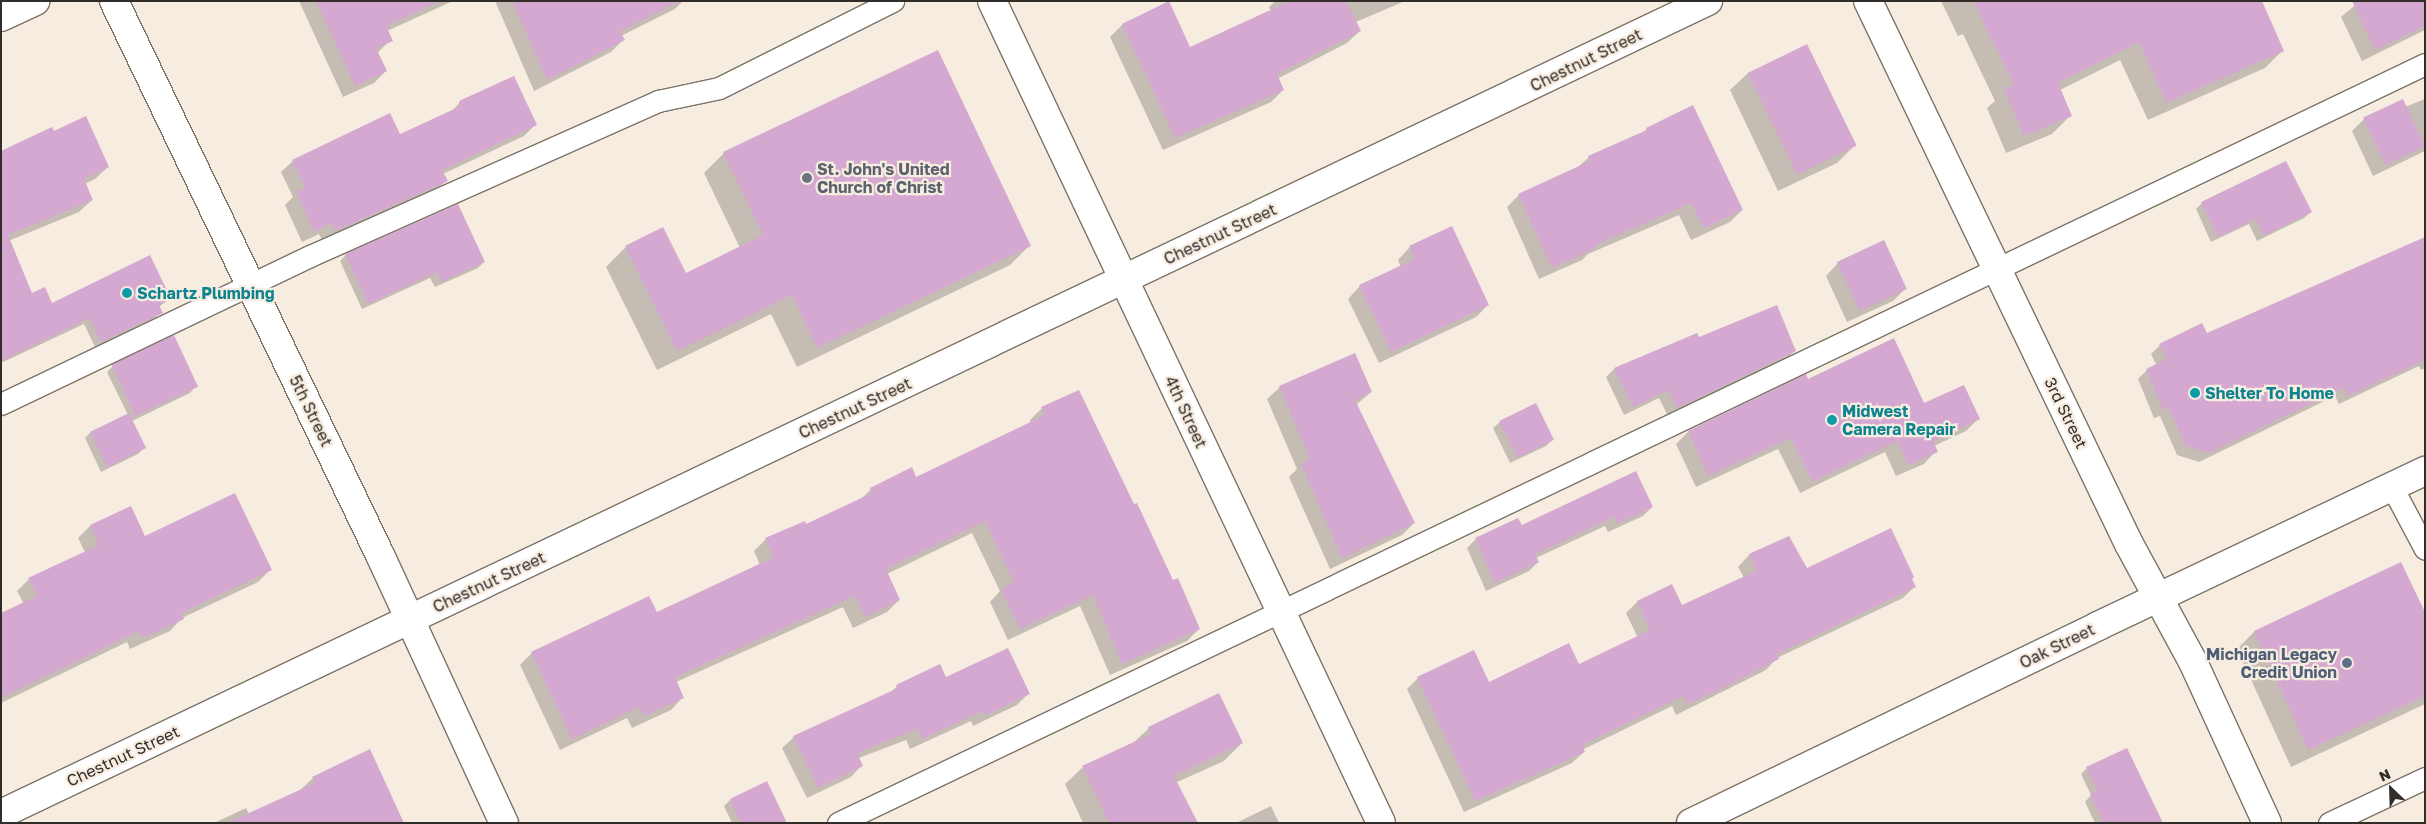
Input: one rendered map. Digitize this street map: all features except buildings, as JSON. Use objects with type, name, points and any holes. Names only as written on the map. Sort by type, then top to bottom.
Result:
[{"type":"street","points":[[1,17],[35,1]]},
{"type":"street","name":"5th Street","points":[[114,1],[381,557],[408,621],[504,823]]},
{"type":"street","name":"4th Street","points":[[992,1],[1381,823]]},
{"type":"street","name":"Chestnut Street","points":[[1,814],[1708,1]]},
{"type":"street","name":"3rd Street","points":[[1868,1],[2129,544],[2193,662],[2267,823]]},
{"type":"street","name":"Oak Street","points":[[1692,823],[2158,598],[2425,472]]},
{"type":"lane","points":[[1,404],[250,284],[658,101],[720,88],[893,1]]},
{"type":"lane","points":[[838,823],[2425,64]]},
{"type":"lane","points":[[2392,487],[2425,549]]},
{"type":"lane","points":[[2329,823],[2425,778]]},
{"type":"place","name":"St. John's United Church of Christ","points":[[807,178]]},
{"type":"place","name":"Schartz Plumbing","points":[[127,293]]},
{"type":"place","name":"Shelter To Home","points":[[2195,393]]},
{"type":"place","name":"Midwest Camera Repair","points":[[1832,420]]},
{"type":"place","name":"Michigan Legacy Credit Union","points":[[2347,663]]}]
